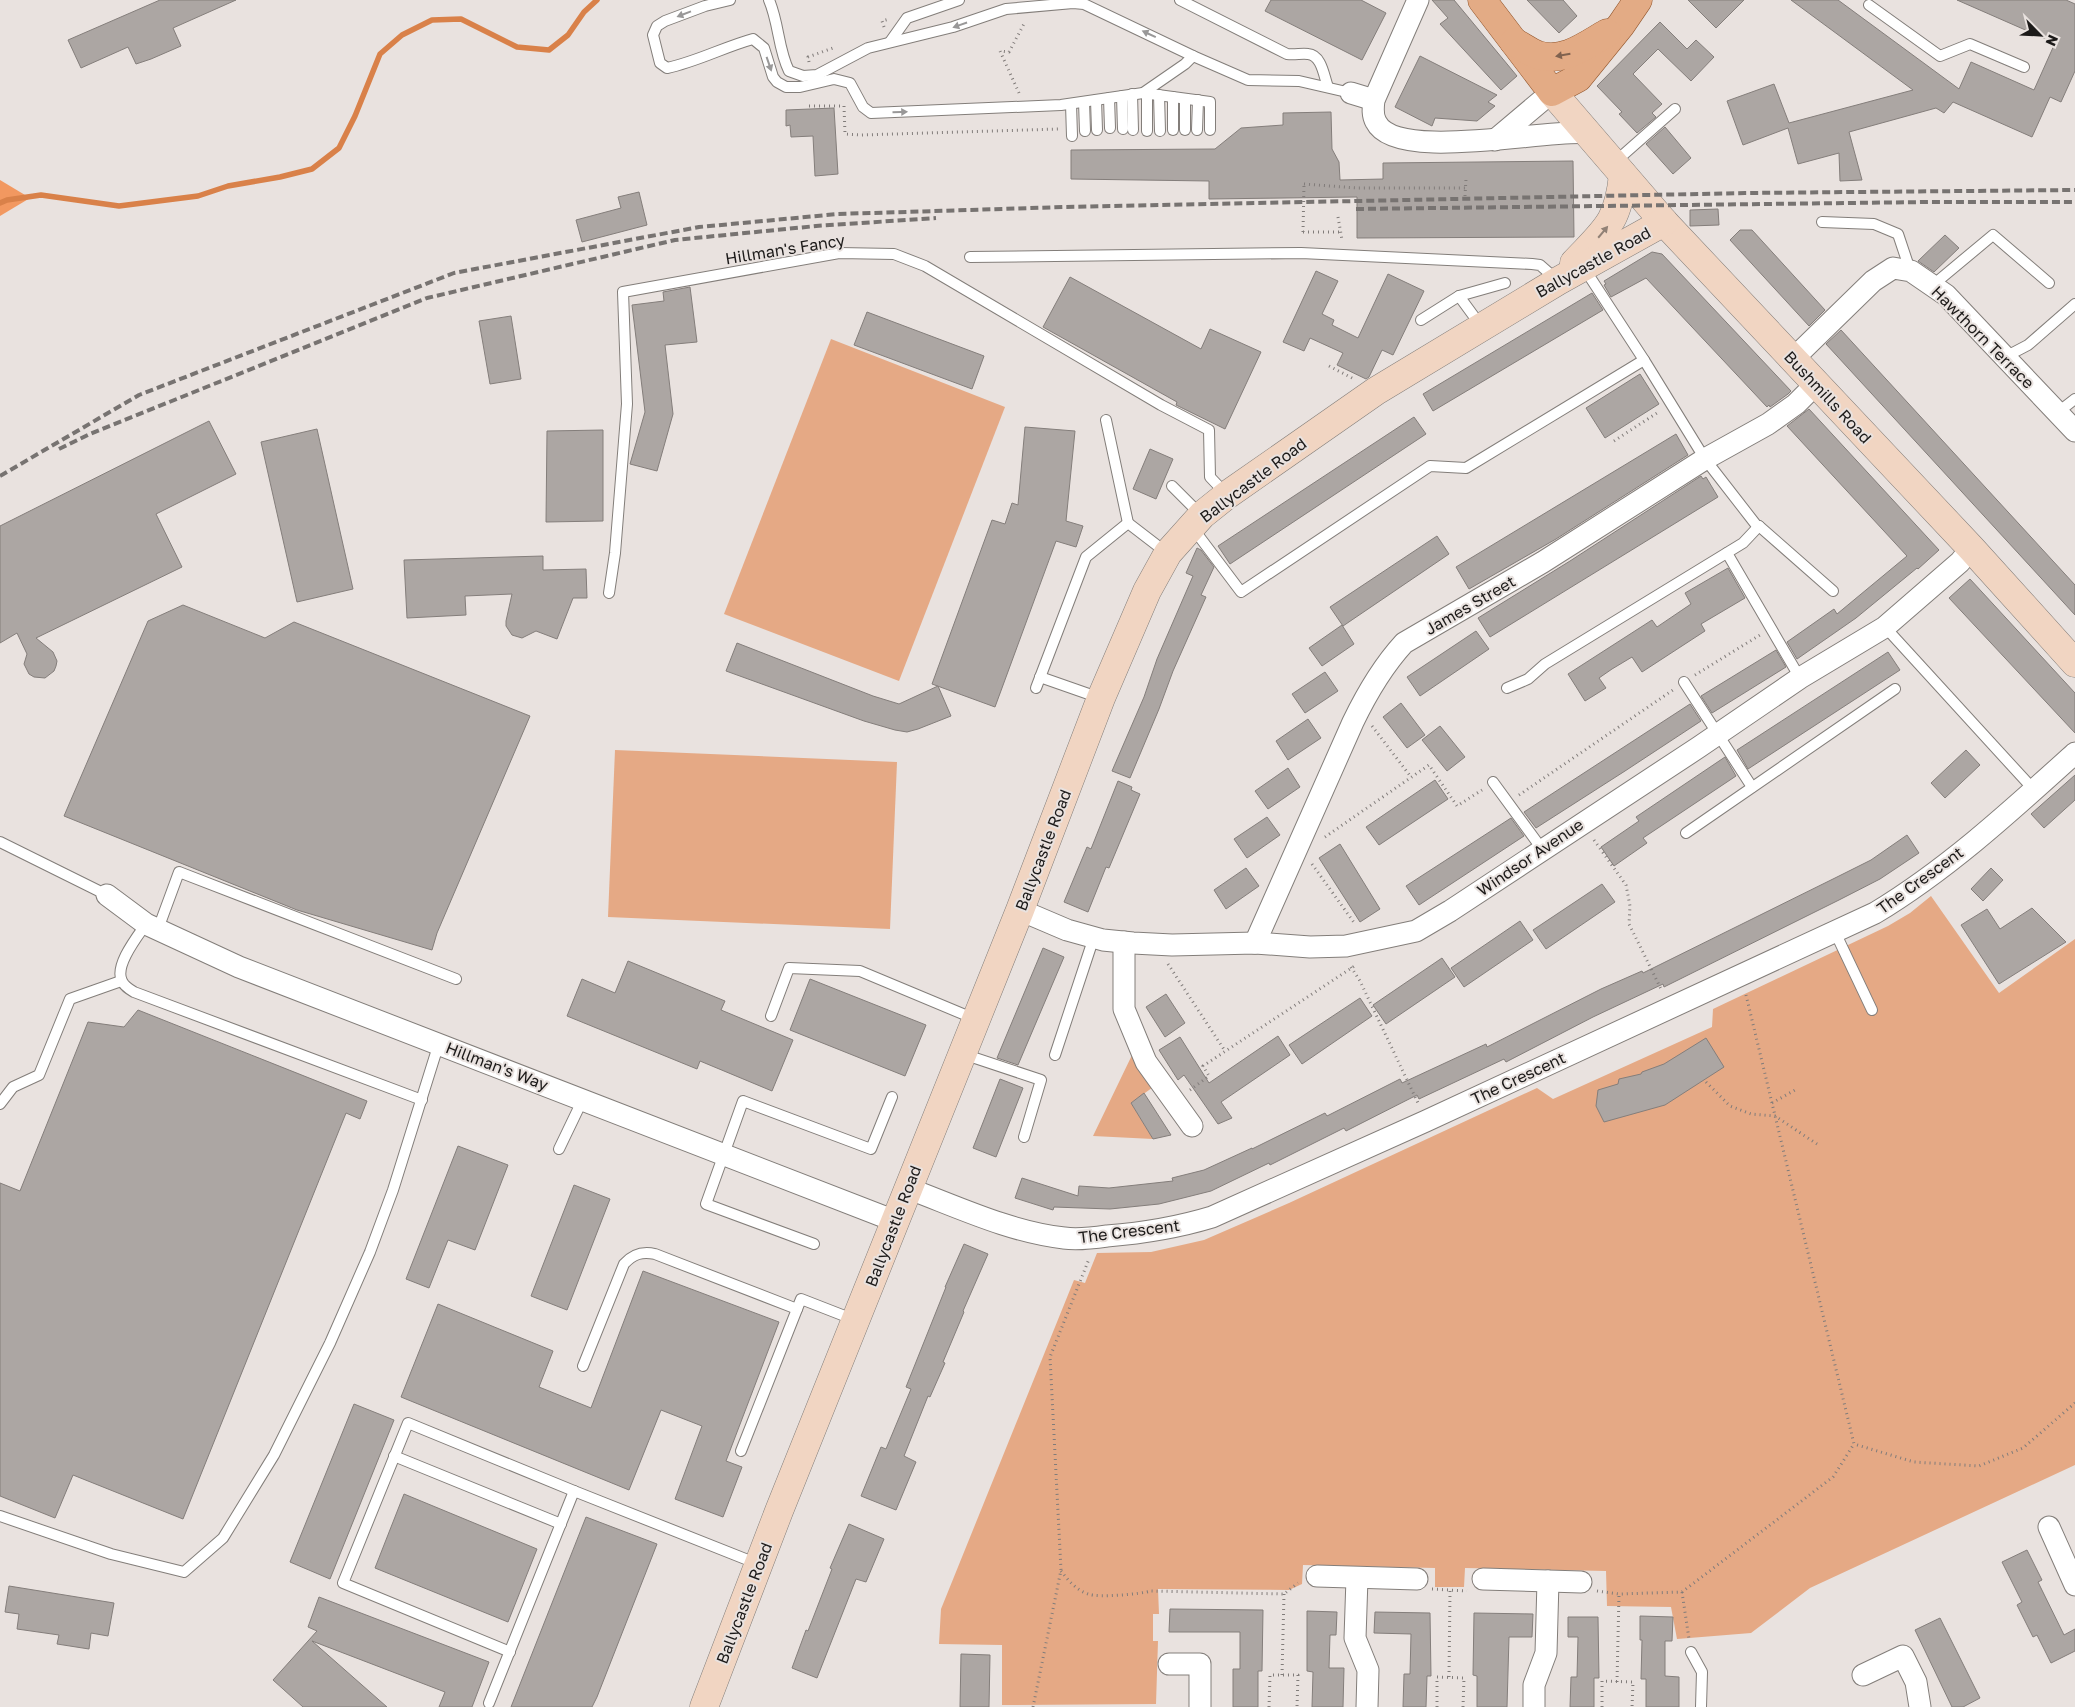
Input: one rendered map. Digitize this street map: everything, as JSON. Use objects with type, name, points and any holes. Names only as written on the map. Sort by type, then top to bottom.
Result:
[{"type":"main road","points":[[1482,0],[1552,92],[1578,78],[1621,25],[1638,0]]},
{"type":"main road","points":[[1512,40],[1537,55],[1559,57],[1571,53],[1621,25]]},
{"type":"main road","name":"Bushmills Road","points":[[1578,78],[1576,97],[1586,131]]},
{"type":"main road","name":"Bushmills Road","points":[[1552,92],[1664,222],[1971,548],[2075,663]]},
{"type":"main road","points":[[1558,281],[1603,233],[1613,219],[1621,196],[1619,169]]},
{"type":"main road","name":"Ballycastle Road","points":[[704,1707],[907,1188],[1020,910],[1101,698],[1147,591],[1168,553],[1197,521],[1227,495],[1376,391],[1481,326],[1664,222]]},
{"type":"street","points":[[1418,0],[1374,100],[1372,112],[1376,123],[1388,134],[1395,137],[1454,142],[1586,131]]},
{"type":"street","points":[[1495,140],[1552,92]]},
{"type":"street","points":[[1350,93],[1374,100]]},
{"type":"street","points":[[1793,359],[1873,281],[1894,268],[1911,271]]},
{"type":"street","name":"Hawthorn Terrace","points":[[1911,271],[1946,295],[2075,431]]},
{"type":"street","name":"James Street","points":[[1255,943],[1301,848],[1370,688],[1390,658],[1404,643],[1542,562],[1705,459],[1768,424],[1796,404],[1816,384]]},
{"type":"street","name":"Windsor Avenue","points":[[1020,910],[1068,930],[1094,937],[1124,942],[1155,944],[1255,943],[1310,947],[1337,946],[1368,942],[1416,931],[1542,850],[1800,678],[1885,627],[1960,562],[1971,548]]},
{"type":"street","name":"The Crescent","points":[[907,1188],[1034,1233],[1066,1239],[1177,1228],[1212,1217],[1426,1121],[1875,913],[1903,897],[1937,872],[2075,753]]},
{"type":"street","name":"Hillman's Way","points":[[106,895],[152,927],[239,967],[895,1221]]},
{"type":"street","points":[[1124,942],[1124,1009],[1146,1062],[1192,1126]]},
{"type":"street","points":[[2049,1527],[2069,1558],[2075,1585]]},
{"type":"street","points":[[1317,1576],[1417,1579]]},
{"type":"street","points":[[1357,1578],[1355,1638],[1368,1670],[1367,1707]]},
{"type":"street","points":[[1483,1579],[1582,1582]]},
{"type":"street","points":[[1534,1707],[1534,1685],[1546,1653],[1548,1581]]},
{"type":"street","points":[[1863,1674],[1904,1656],[1916,1682],[1920,1707]]},
{"type":"street","points":[[1169,1664],[1200,1664],[1200,1707]]},
{"type":"lane","points":[[730,0],[705,6],[665,21],[657,26],[653,35],[660,63],[667,68],[680,65],[726,47],[753,39],[764,48],[773,77],[780,84],[786,87],[800,87],[834,79],[850,83],[863,108],[871,113],[1066,105],[1145,94],[1210,102],[1210,130]]},
{"type":"lane","points":[[769,0],[781,40],[785,64],[789,71],[803,76],[816,75],[868,48],[953,27],[1006,9],[1033,2],[1073,2],[1084,4],[1248,80],[1300,81],[1350,93]]},
{"type":"lane","points":[[890,42],[907,18],[959,0]]},
{"type":"lane","points":[[1180,0],[1287,54],[1308,54],[1315,57],[1321,64],[1328,87]]},
{"type":"lane","points":[[1868,2],[1940,56],[1970,44],[2024,67]]},
{"type":"lane","points":[[1145,94],[1193,56]]},
{"type":"lane","points":[[1145,94],[1147,131]]},
{"type":"lane","points":[[1127,95],[1128,130]]},
{"type":"lane","points":[[1159,95],[1160,131]]},
{"type":"lane","points":[[1173,97],[1173,130]]},
{"type":"lane","points":[[1109,98],[1110,128]]},
{"type":"lane","points":[[1184,130],[1185,99]]},
{"type":"lane","points":[[1096,100],[1097,130]]},
{"type":"lane","points":[[1197,130],[1198,100]]},
{"type":"lane","points":[[1084,102],[1085,131]]},
{"type":"lane","points":[[1066,105],[1068,135]]},
{"type":"lane","points":[[1619,169],[1675,109]]},
{"type":"lane","points":[[1822,222],[1874,224],[1898,234],[1911,271]]},
{"type":"lane","points":[[1933,285],[1993,236],[2049,283]]},
{"type":"lane","name":"Hillman's Fancy","points":[[609,593],[615,554],[627,404],[623,292],[839,253],[894,254],[925,266],[1161,406],[1209,430],[1210,477],[1227,495]]},
{"type":"lane","points":[[970,258],[1302,253],[1540,265],[1558,281]]},
{"type":"lane","points":[[1584,267],[1705,459],[1757,526],[1833,591]]},
{"type":"lane","points":[[1421,320],[1460,296],[1505,283]]},
{"type":"lane","points":[[1460,296],[1481,326]]},
{"type":"lane","points":[[2004,357],[2028,345],[2075,304]]},
{"type":"lane","points":[[1172,486],[1197,521],[1240,592],[1430,466],[1466,468],[1644,360]]},
{"type":"lane","points":[[2057,413],[2075,399]]},
{"type":"lane","points":[[1106,420],[1128,523],[1168,553]]},
{"type":"lane","points":[[1036,688],[1086,557],[1128,523]]},
{"type":"lane","points":[[1507,688],[1528,679],[1545,664],[1743,543],[1759,526]]},
{"type":"lane","points":[[1727,553],[1800,678]]},
{"type":"lane","points":[[1885,627],[2034,790]]},
{"type":"lane","points":[[1040,677],[1101,698]]},
{"type":"lane","points":[[1684,682],[1752,787]]},
{"type":"lane","points":[[1686,833],[1895,689]]},
{"type":"lane","points":[[1494,782],[1542,850]]},
{"type":"lane","points":[[0,842],[106,895]]},
{"type":"lane","points":[[422,1100],[134,992],[121,981],[119,973],[122,964],[152,927],[179,872],[456,979]]},
{"type":"lane","points":[[1835,932],[1872,1010]]},
{"type":"lane","points":[[1055,1056],[1094,937]]},
{"type":"lane","points":[[770,1016],[789,968],[860,971],[976,1019]]},
{"type":"lane","points":[[0,1104],[13,1087],[39,1075],[70,999],[121,981]]},
{"type":"lane","points":[[0,1516],[111,1554],[184,1572],[222,1538],[274,1454],[330,1344],[373,1244],[393,1190],[438,1043]]},
{"type":"lane","points":[[962,1054],[1041,1080],[1024,1137]]},
{"type":"lane","points":[[814,1244],[706,1204],[743,1101],[871,1149],[892,1097]]},
{"type":"lane","points":[[559,1149],[583,1099]]},
{"type":"lane","points":[[583,1366],[624,1264],[636,1254],[648,1252],[655,1254],[797,1309]]},
{"type":"lane","points":[[741,1451],[801,1299],[856,1320]]},
{"type":"lane","points":[[510,1652],[343,1583],[408,1423],[759,1565]]},
{"type":"lane","points":[[394,1456],[560,1524]]},
{"type":"lane","points":[[489,1703],[574,1491]]},
{"type":"lane","points":[[1692,1652],[1702,1672],[1701,1707]]},
{"type":"path","points":[[1020,93],[1000,51],[1010,52],[1027,19]]},
{"type":"path","points":[[809,106],[844,106],[845,134],[1062,128],[1068,135]]},
{"type":"path","points":[[1466,179],[1466,196]]},
{"type":"path","points":[[1341,232],[1303,232],[1304,184],[1357,188],[1466,188]]},
{"type":"path","points":[[1338,217],[1345,255]]},
{"type":"path","points":[[1614,441],[1671,404]]},
{"type":"path","points":[[1508,802],[1684,682],[1771,628]]},
{"type":"path","points":[[1360,709],[1411,778]]},
{"type":"path","points":[[1368,942],[1301,848],[1429,765],[1457,806],[1494,782]]},
{"type":"path","points":[[1582,823],[1626,885],[1630,906],[1629,924],[1670,1007]]},
{"type":"path","points":[[1155,944],[1225,1052]]},
{"type":"path","points":[[1337,946],[1360,981],[1426,1121]]},
{"type":"path","points":[[1174,1101],[1209,1076],[1203,1066],[1359,963]]},
{"type":"path","points":[[1582,1582],[1597,1591],[1619,1594],[1682,1592],[1833,1477],[1854,1444],[1741,975]]},
{"type":"path","points":[[1706,1082],[1730,1106],[1752,1114],[1775,1116],[1817,1144]]},
{"type":"path","points":[[1772,1103],[1795,1090]]},
{"type":"path","points":[[1033,1707],[1060,1570],[1050,1357],[1097,1237]]},
{"type":"path","points":[[1854,1444],[1914,1462],[1979,1466],[2023,1448],[2075,1404]]},
{"type":"path","points":[[1060,1570],[1072,1584],[1089,1594],[1141,1594],[1151,1591],[1284,1594],[1296,1584],[1317,1576]]},
{"type":"path","points":[[1417,1579],[1434,1591],[1465,1592],[1483,1579]]},
{"type":"path","points":[[1449,1677],[1450,1591]]},
{"type":"path","points":[[1682,1592],[1692,1652]]},
{"type":"path","points":[[1282,1675],[1284,1594]]},
{"type":"path","points":[[1617,1682],[1619,1594]]},
{"type":"path","points":[[1269,1707],[1270,1675],[1298,1676],[1297,1707]]},
{"type":"path","points":[[1437,1707],[1437,1677],[1464,1678],[1464,1707]]},
{"type":"path","points":[[1602,1707],[1602,1682],[1633,1682],[1632,1707]]},
{"type":"shaded area","points":[[0,180],[30,198],[0,216]]},
{"type":"shaded area","points":[[831,339],[1005,407],[899,681],[724,614]]},
{"type":"shaded area","points":[[615,750],[897,762],[890,929],[608,917]]},
{"type":"shaded area","points":[[1931,896],[1999,993],[2075,939],[2075,1465],[1810,1588],[1751,1633],[1677,1639],[1671,1607],[1607,1606],[1606,1571],[1465,1568],[1464,1587],[1435,1587],[1435,1568],[1303,1565],[1302,1584],[1289,1590],[1158,1589],[1159,1614],[1153,1614],[1153,1641],[1158,1641],[1156,1704],[1002,1705],[1002,1645],[939,1644],[941,1609],[1074,1280],[1085,1283],[1097,1253],[1151,1252],[1204,1240],[1289,1203],[1537,1088],[1553,1099],[1712,1027],[1713,1009],[1888,926],[1910,913]]},
{"type":"shaded area","points":[[1133,1053],[1156,1085],[1131,1103],[1153,1139],[1093,1136]]},
{"type":"building","points":[[160,0],[236,0],[173,28],[181,46],[136,64],[128,47],[81,68],[68,40]]},
{"type":"building","points":[[1271,0],[1361,0],[1386,13],[1362,60],[1265,11]]},
{"type":"building","points":[[1432,0],[1454,0],[1517,76],[1501,90],[1440,24],[1448,18]]},
{"type":"building","points":[[1527,0],[1563,0],[1577,16],[1559,33]]},
{"type":"building","points":[[1688,0],[1744,0],[1716,28]]},
{"type":"building","points":[[1791,0],[1838,0],[1959,89],[1971,62],[2034,90],[2055,43],[1957,0],[2066,0],[2075,4],[2075,71],[2061,102],[2050,97],[2032,137],[1953,102],[1944,113],[1936,108],[1849,132],[1862,180],[1840,181],[1839,153],[1798,164],[1788,128],[1743,145],[1727,101],[1774,84],[1789,123],[1913,90]]},
{"type":"building","points":[[1660,22],[1687,49],[1696,40],[1714,57],[1691,81],[1658,49],[1633,74],[1662,104],[1652,113],[1656,117],[1637,133],[1619,114],[1622,112],[1597,86]]},
{"type":"building","points":[[1420,56],[1497,95],[1488,102],[1495,106],[1477,121],[1435,118],[1432,126],[1395,107]]},
{"type":"building","points":[[834,108],[838,174],[815,176],[813,136],[791,137],[790,125],[786,126],[786,110]]},
{"type":"building","points":[[1331,112],[1332,149],[1339,162],[1340,180],[1383,179],[1383,163],[1573,161],[1574,237],[1357,238],[1357,197],[1209,199],[1209,181],[1071,179],[1071,150],[1215,149],[1241,128],[1283,125],[1283,113]]},
{"type":"building","points":[[1665,127],[1691,158],[1673,174],[1646,144]]},
{"type":"building","points":[[639,192],[647,225],[582,242],[576,220],[621,208],[618,197]]},
{"type":"building","points":[[1718,209],[1719,225],[1690,226],[1690,210]]},
{"type":"building","points":[[1740,230],[1752,230],[1825,310],[1809,326],[1730,240]]},
{"type":"building","points":[[1945,235],[1959,248],[1934,272],[1918,261]]},
{"type":"building","points":[[1652,252],[1662,254],[1791,391],[1788,394],[1770,407],[1769,405],[1767,407],[1646,278],[1611,297],[1604,285],[1606,284],[1604,281]]},
{"type":"building","points":[[1316,271],[1338,281],[1322,314],[1334,320],[1332,325],[1358,338],[1388,274],[1424,291],[1393,355],[1382,350],[1369,377],[1366,379],[1337,365],[1343,353],[1310,338],[1304,351],[1283,342]]},
{"type":"building","points":[[1070,277],[1201,349],[1210,329],[1261,352],[1225,429],[1176,405],[1177,402],[1043,327]]},
{"type":"building","points":[[690,287],[697,342],[665,345],[673,414],[657,471],[630,464],[645,412],[632,305],[664,301],[663,292]]},
{"type":"building","points":[[1592,293],[1603,310],[1433,411],[1423,394]]},
{"type":"building","points":[[867,312],[984,356],[972,389],[854,345]]},
{"type":"building","points":[[511,316],[521,379],[490,384],[479,321]]},
{"type":"building","points":[[1841,330],[2075,585],[2075,615],[1826,344]]},
{"type":"building","points":[[1640,374],[1659,404],[1605,438],[1586,408]]},
{"type":"building","points":[[1809,409],[1939,550],[1856,618],[1797,659],[1787,642],[1834,609],[1837,614],[1907,556],[1787,426]]},
{"type":"building","points":[[1414,417],[1426,434],[1230,564],[1218,546]]},
{"type":"building","points":[[209,421],[236,474],[156,514],[182,567],[36,638],[53,652],[57,661],[54,671],[45,678],[34,677],[29,674],[24,664],[27,654],[17,633],[0,643],[0,526]]},
{"type":"building","points":[[1025,427],[1075,431],[1066,521],[1083,526],[1076,547],[1056,541],[995,707],[932,684],[992,520],[1005,524],[1012,503],[1018,505]]},
{"type":"building","points":[[317,429],[353,589],[297,602],[261,442]]},
{"type":"building","points":[[603,430],[603,521],[546,522],[547,431]]},
{"type":"building","points":[[1676,434],[1688,455],[1556,539],[1469,589],[1456,567]]},
{"type":"building","points":[[1150,449],[1173,459],[1156,499],[1133,489]]},
{"type":"building","points":[[1701,476],[1703,479],[1706,477],[1718,497],[1490,637],[1478,618]]},
{"type":"building","points":[[1437,536],[1449,554],[1343,626],[1330,607]]},
{"type":"building","points":[[1197,548],[1201,550],[1214,567],[1201,595],[1206,597],[1173,671],[1130,778],[1112,771],[1193,576],[1186,573]]},
{"type":"building","points":[[543,556],[543,570],[586,569],[587,598],[573,598],[557,639],[536,631],[522,638],[512,635],[506,626],[506,621],[512,594],[465,596],[466,615],[407,618],[404,560]]},
{"type":"building","points":[[1728,568],[1745,598],[1701,624],[1705,631],[1642,672],[1632,657],[1612,669],[1599,678],[1606,688],[1585,701],[1568,674],[1652,620],[1657,627],[1691,604],[1685,593]]},
{"type":"building","points":[[1970,579],[2075,693],[2075,733],[1949,598]]},
{"type":"building","points":[[183,605],[265,638],[294,622],[530,716],[437,933],[432,950],[297,910],[64,816],[148,621]]},
{"type":"building","points":[[1342,625],[1354,644],[1322,666],[1309,648]]},
{"type":"building","points":[[1476,631],[1489,649],[1420,696],[1407,677]]},
{"type":"building","points":[[737,643],[873,696],[899,704],[938,686],[951,716],[907,732],[864,721],[726,671]]},
{"type":"building","points":[[1776,650],[1786,667],[1712,713],[1701,696]]},
{"type":"building","points":[[1888,652],[1900,670],[1748,769],[1737,750]]},
{"type":"building","points":[[1325,672],[1338,691],[1305,713],[1292,694]]},
{"type":"building","points":[[1401,703],[1425,735],[1407,748],[1383,717]]},
{"type":"building","points":[[1690,704],[1701,721],[1625,771],[1536,828],[1524,812]]},
{"type":"building","points":[[1308,719],[1321,738],[1288,760],[1276,741]]},
{"type":"building","points":[[1440,726],[1465,757],[1447,771],[1422,740]]},
{"type":"building","points":[[1966,750],[1980,765],[1945,798],[1931,783]]},
{"type":"building","points":[[1725,757],[1736,776],[1643,838],[1647,843],[1614,866],[1601,847],[1639,821],[1636,817]]},
{"type":"building","points":[[1288,768],[1300,787],[1268,809],[1255,791]]},
{"type":"building","points":[[2075,775],[2075,800],[2044,828],[2031,814]]},
{"type":"building","points":[[1435,780],[1448,799],[1379,845],[1366,827]]},
{"type":"building","points":[[1118,781],[1132,787],[1131,790],[1140,794],[1109,868],[1106,867],[1088,912],[1064,902],[1087,847],[1091,849]]},
{"type":"building","points":[[1267,817],[1280,835],[1247,858],[1234,839]]},
{"type":"building","points":[[1511,818],[1524,836],[1419,905],[1406,886]]},
{"type":"building","points":[[1907,835],[1919,853],[1880,879],[1839,900],[1664,987],[1663,984],[1593,1017],[1506,1062],[1504,1059],[1419,1099],[1417,1095],[1346,1131],[1344,1128],[1270,1165],[1269,1163],[1211,1191],[1159,1204],[1110,1209],[1054,1207],[1053,1210],[1015,1198],[1022,1178],[1078,1196],[1079,1186],[1109,1188],[1173,1181],[1172,1178],[1204,1170],[1325,1113],[1327,1116],[1400,1079],[1402,1083],[1486,1044],[1487,1047],[1601,989],[1642,971],[1643,973],[1871,860]]},
{"type":"building","points":[[1340,844],[1380,909],[1360,922],[1319,858]]},
{"type":"building","points":[[1246,868],[1259,886],[1226,909],[1214,890]]},
{"type":"building","points":[[1991,868],[2003,880],[1983,901],[1971,889]]},
{"type":"building","points":[[1602,884],[1615,902],[1546,949],[1533,930]]},
{"type":"building","points":[[2032,908],[2066,942],[1999,984],[1961,925],[1987,909],[2000,929]]},
{"type":"building","points":[[1520,921],[1533,940],[1464,987],[1451,968]]},
{"type":"building","points":[[1043,948],[1064,957],[1018,1065],[997,1058]]},
{"type":"building","points":[[1442,958],[1455,977],[1386,1024],[1373,1005]]},
{"type":"building","points":[[628,961],[725,1001],[721,1010],[793,1040],[772,1091],[700,1061],[697,1069],[567,1016],[582,979],[615,993]]},
{"type":"building","points":[[810,979],[926,1025],[905,1076],[790,1030]]},
{"type":"building","points":[[1166,994],[1185,1023],[1165,1037],[1146,1007]]},
{"type":"building","points":[[1360,998],[1372,1016],[1302,1064],[1289,1045]]},
{"type":"building","points":[[138,1010],[367,1101],[360,1119],[346,1113],[183,1519],[73,1475],[55,1518],[0,1496],[0,1183],[20,1191],[88,1022],[124,1027]]},
{"type":"building","points":[[1278,1036],[1290,1055],[1221,1102],[1232,1118],[1218,1124],[1184,1075],[1178,1080],[1159,1050],[1180,1037],[1209,1083]]},
{"type":"building","points":[[1706,1038],[1724,1067],[1665,1105],[1604,1122],[1596,1106],[1598,1090],[1618,1084],[1619,1079],[1641,1074],[1664,1064]]},
{"type":"building","points":[[1000,1079],[1023,1088],[996,1157],[973,1148]]},
{"type":"building","points":[[1144,1093],[1171,1135],[1153,1139],[1131,1103]]},
{"type":"building","points":[[458,1146],[508,1165],[475,1250],[448,1240],[429,1288],[406,1279]]},
{"type":"building","points":[[574,1185],[610,1199],[567,1310],[531,1296]]},
{"type":"building","points":[[964,1244],[988,1254],[963,1311],[943,1362],[945,1363],[930,1397],[928,1396],[904,1456],[916,1462],[896,1510],[861,1496],[881,1447],[886,1449],[911,1389],[906,1387]]},
{"type":"building","points":[[643,1271],[779,1322],[726,1461],[742,1467],[723,1517],[675,1499],[702,1426],[661,1410],[629,1490],[401,1397],[438,1304],[553,1351],[539,1387],[591,1408]]},
{"type":"building","points":[[354,1404],[394,1420],[330,1579],[290,1562]]},
{"type":"building","points":[[404,1494],[537,1549],[508,1622],[375,1568]]},
{"type":"building","points":[[586,1517],[657,1544],[597,1697],[592,1707],[511,1707]]},
{"type":"building","points":[[849,1524],[884,1539],[866,1582],[856,1579],[817,1678],[792,1668]]},
{"type":"building","points":[[2027,1550],[2042,1580],[2038,1582],[2064,1635],[2075,1629],[2075,1651],[2051,1663],[2037,1635],[2033,1637],[2017,1605],[2022,1602],[2002,1562]]},
{"type":"building","points":[[9,1586],[114,1603],[108,1636],[91,1633],[89,1649],[57,1644],[59,1635],[17,1629],[19,1614],[5,1612]]},
{"type":"building","points":[[319,1597],[489,1662],[472,1707],[439,1707],[445,1692],[312,1641],[387,1707],[303,1707],[273,1680],[317,1631],[308,1627]]},
{"type":"building","points":[[1170,1609],[1263,1610],[1262,1671],[1258,1671],[1258,1707],[1233,1707],[1233,1669],[1240,1669],[1240,1632],[1169,1632]]},
{"type":"building","points":[[1307,1611],[1337,1612],[1336,1635],[1330,1635],[1329,1668],[1344,1668],[1343,1707],[1312,1707],[1313,1672],[1307,1671]]},
{"type":"building","points":[[1375,1612],[1430,1613],[1431,1676],[1427,1676],[1426,1707],[1403,1707],[1404,1674],[1410,1674],[1411,1634],[1374,1633]]},
{"type":"building","points":[[1474,1613],[1533,1614],[1532,1637],[1509,1637],[1507,1707],[1477,1707],[1477,1676],[1473,1675]]},
{"type":"building","points":[[1640,1616],[1673,1617],[1672,1641],[1665,1641],[1665,1676],[1679,1677],[1679,1707],[1646,1707],[1646,1679],[1641,1679],[1642,1640],[1640,1640]]},
{"type":"building","points":[[1568,1617],[1598,1617],[1599,1678],[1594,1678],[1594,1707],[1570,1707],[1571,1677],[1577,1677],[1578,1637],[1568,1637]]},
{"type":"building","points":[[1940,1618],[1980,1698],[1963,1707],[1952,1707],[1915,1630]]},
{"type":"building","points":[[961,1654],[990,1655],[989,1707],[960,1707]]},
{"type":"waterway","points":[[0,203],[7,200],[41,195],[119,206],[198,196],[228,186],[312,169],[339,148],[355,116],[380,54],[402,35],[432,20],[461,19],[517,47],[549,50],[568,35],[584,12],[597,0]]},
{"type":"railway","points":[[0,476],[139,395],[454,273],[699,227],[838,214],[1065,207],[1745,193],[2075,190]]},
{"type":"railway","points":[[1356,209],[2075,202]]},
{"type":"railway","points":[[59,449],[90,434],[427,298],[675,240],[816,226],[936,218]]}]
